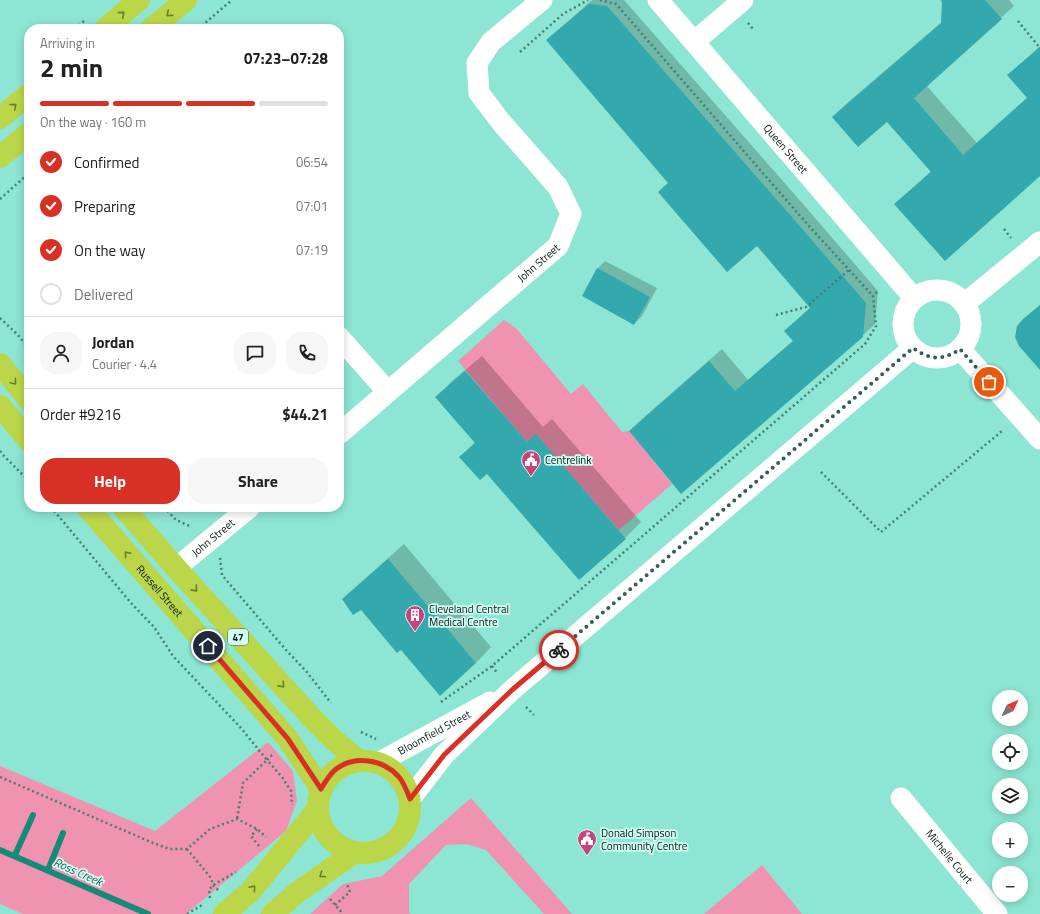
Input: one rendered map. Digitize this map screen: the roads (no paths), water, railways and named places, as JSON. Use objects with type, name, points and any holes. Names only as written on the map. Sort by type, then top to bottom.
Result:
[{"type":"highway","points":[[111,24],[140,0]]},
{"type":"highway","points":[[158,24],[186,0]]},
{"type":"highway","points":[[0,118],[24,98]]},
{"type":"highway","points":[[0,157],[24,137]]},
{"type":"highway","points":[[0,364],[24,394]]},
{"type":"highway","points":[[0,406],[24,435]]},
{"type":"highway","name":"Russell Street","points":[[91,512],[288,739],[319,799]]},
{"type":"highway","name":"47","points":[[127,512],[312,718],[335,740],[369,762],[390,768],[399,777],[406,787],[410,799],[410,813],[406,827],[398,839],[388,848],[375,853],[354,853],[340,848],[328,838],[320,825],[319,799]]},
{"type":"highway","points":[[221,908],[250,892],[319,799],[327,778],[336,769],[347,764],[369,762]]},
{"type":"highway","points":[[272,914],[299,891],[354,853]]},
{"type":"street","name":"John Street","points":[[344,430],[558,246],[571,214],[558,187],[501,122],[478,93],[477,63],[492,42],[542,0]]},
{"type":"street","name":"Queen Street","points":[[658,0],[914,298]]},
{"type":"street","points":[[694,42],[743,0]]},
{"type":"street","points":[[964,304],[1040,242]]},
{"type":"street","points":[[934,290],[946,291],[956,296],[964,304],[969,312],[970,327],[966,341],[960,349],[942,358],[921,354],[913,348],[906,339],[903,329],[903,317],[907,307],[914,298],[923,292],[934,290]]},
{"type":"street","points":[[344,344],[388,392]]},
{"type":"street","name":"Bloomfield Street","points":[[410,799],[444,755],[512,690],[913,348]]},
{"type":"street","points":[[960,349],[1040,439]]},
{"type":"street","name":"John Street","points":[[176,568],[244,512]]},
{"type":"street","name":"Bloomfield Street","points":[[369,762],[512,690]]},
{"type":"street","name":"Michelle Court","points":[[901,798],[998,914]]},
{"type":"waterway","points":[[15,855],[33,815]]},
{"type":"waterway","points":[[48,870],[63,833]]},
{"type":"waterway","name":"Ross Creek","points":[[0,850],[148,914]]},
{"type":"place","name":"Centrelink","points":[[531,477]]},
{"type":"place","name":"Cleveland Central Medical Centre","points":[[415,632]]},
{"type":"place","name":"Donald Simpson Community Centre","points":[[587,856]]}]
